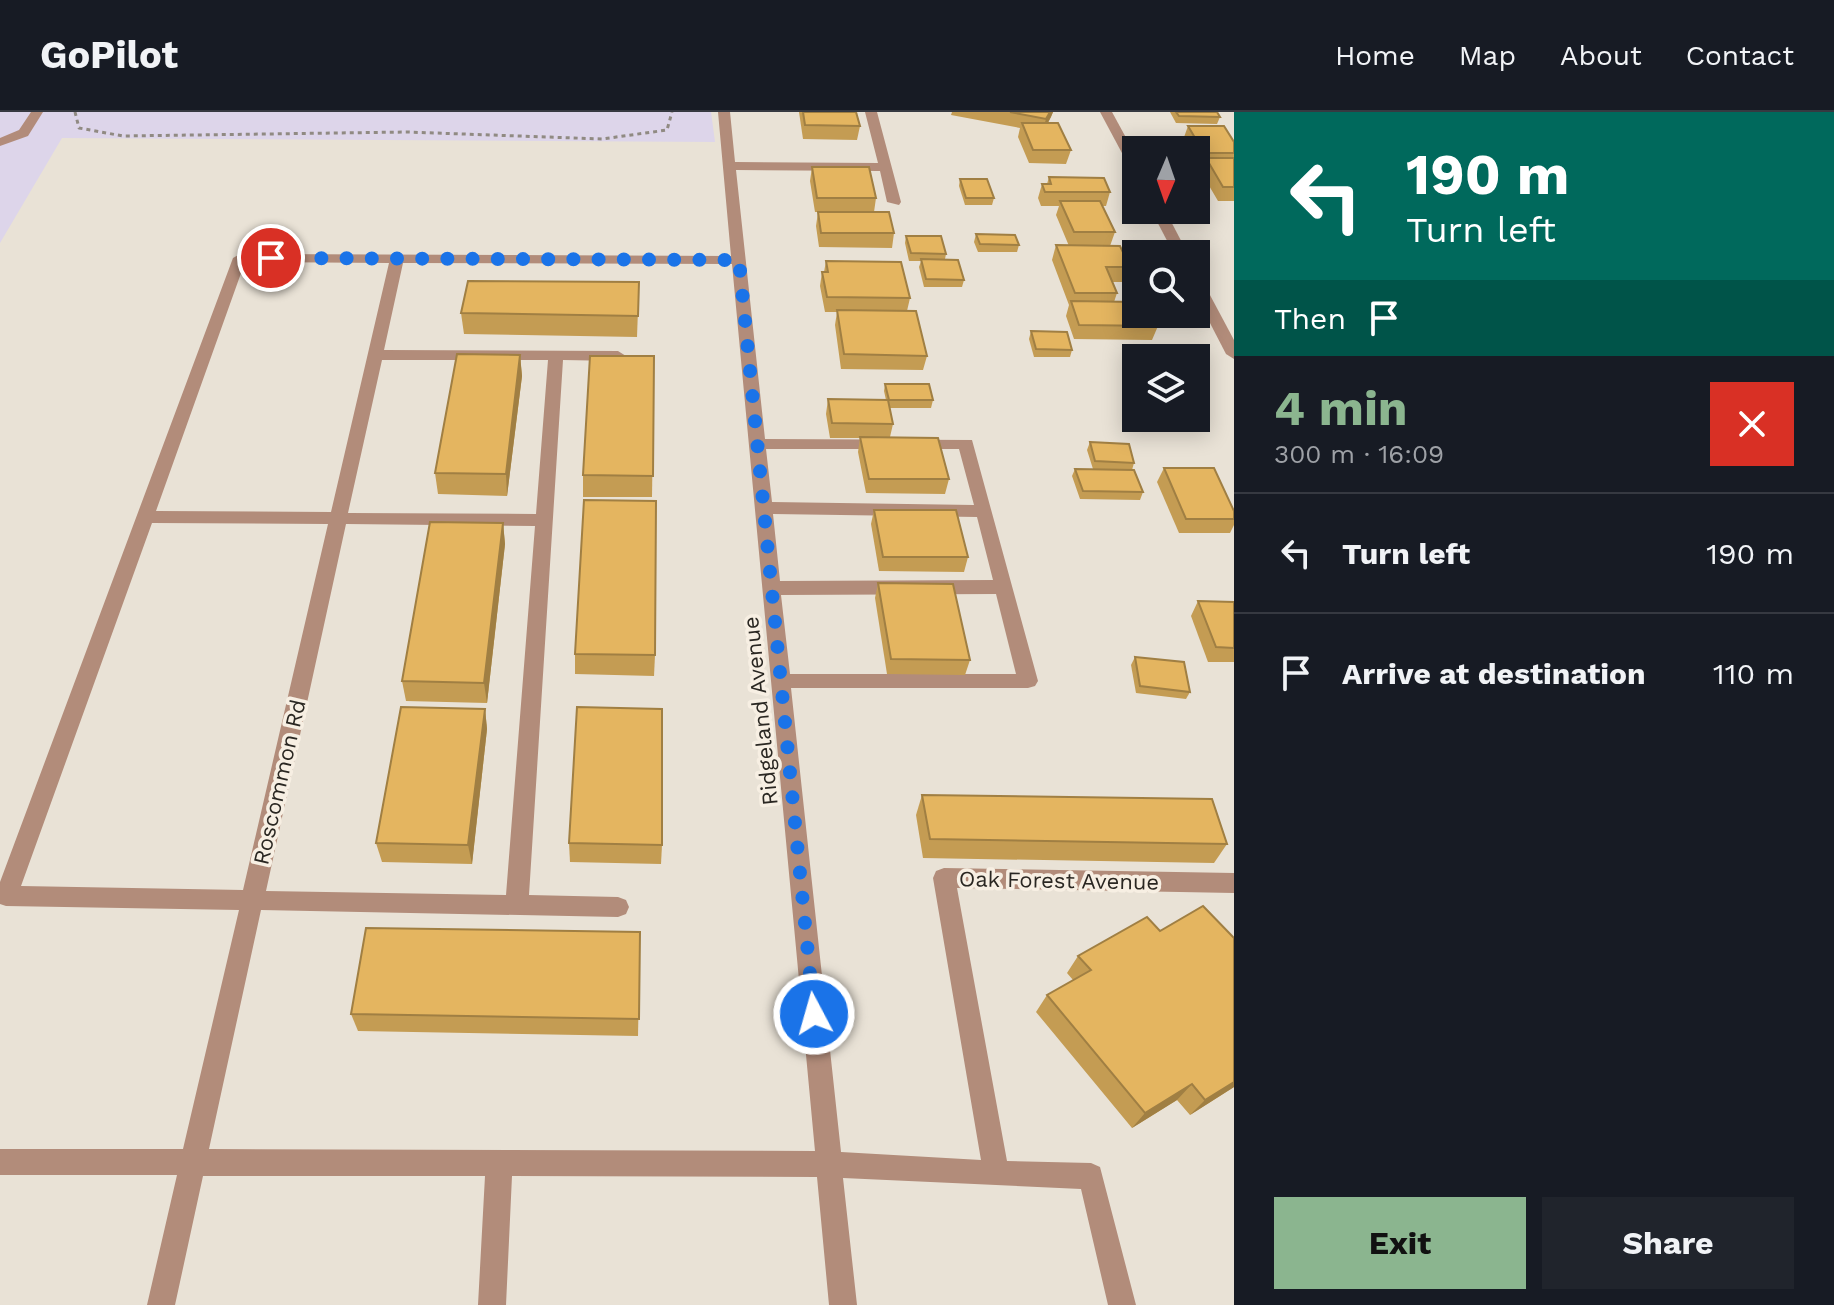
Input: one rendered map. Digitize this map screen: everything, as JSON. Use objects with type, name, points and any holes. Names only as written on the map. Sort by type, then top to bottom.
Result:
[{"type":"street","points":[[0,158],[3,142],[24,133],[37,112]]},
{"type":"street","name":"Ridgeland Avenue","points":[[724,112],[843,1305]]},
{"type":"street","points":[[871,112],[894,202]]},
{"type":"street","points":[[1106,112],[1122,142]]},
{"type":"street","points":[[730,166],[883,167]]},
{"type":"street","points":[[618,907],[6,896],[240,258],[739,260]]},
{"type":"street","name":"Roscommon Rd","points":[[161,1305],[397,259]]},
{"type":"street","points":[[1210,309],[1234,354]]},
{"type":"street","points":[[375,355],[618,356]]},
{"type":"street","points":[[517,905],[556,356]]},
{"type":"street","points":[[757,444],[966,444],[1028,681],[781,681]]},
{"type":"street","points":[[764,508],[984,511]]},
{"type":"street","points":[[145,517],[544,520]]},
{"type":"street","points":[[772,588],[1004,587]]},
{"type":"street","name":"Oak Forest Avenue","points":[[996,1174],[944,878],[1234,883]]},
{"type":"street","points":[[0,1162],[829,1164],[1091,1176],[1122,1305]]},
{"type":"street","points":[[492,1305],[499,1164]]},
{"type":"path","points":[[75,112],[79,128],[95,133],[132,135],[486,133],[642,138],[667,130],[672,112]]},
{"type":"shaded area","points":[[0,112],[711,112],[715,142],[62,138],[0,243]]},
{"type":"building","points":[[803,112],[856,112],[860,126],[805,125]]},
{"type":"building","points":[[1010,112],[1050,112],[1046,119]]},
{"type":"building","points":[[1176,112],[1217,112],[1220,117],[1179,116]]},
{"type":"building","points":[[1022,123],[1058,123],[1071,150],[1033,150]]},
{"type":"building","points":[[1188,126],[1224,126],[1234,142],[1234,153],[1210,153],[1210,136],[1194,136]]},
{"type":"building","points":[[1210,158],[1234,158],[1234,187],[1223,187],[1210,165]]},
{"type":"building","points":[[812,167],[869,167],[876,198],[817,198]]},
{"type":"building","points":[[1049,177],[1104,178],[1110,192],[1045,192],[1042,184],[1051,184]]},
{"type":"building","points":[[960,179],[987,179],[994,198],[966,198]]},
{"type":"building","points":[[1060,201],[1100,201],[1115,232],[1074,232]]},
{"type":"building","points":[[818,212],[889,212],[894,233],[821,233]]},
{"type":"building","points":[[976,234],[1015,235],[1019,245],[980,244]]},
{"type":"building","points":[[906,236],[941,236],[946,254],[911,253]]},
{"type":"building","points":[[1056,245],[1120,246],[1122,267],[1106,267],[1117,293],[1075,293]]},
{"type":"building","points":[[921,259],[958,260],[964,280],[926,279]]},
{"type":"building","points":[[826,261],[901,262],[910,298],[827,297],[822,272],[828,272]]},
{"type":"building","points":[[468,281],[639,282],[638,316],[461,313]]},
{"type":"building","points":[[1071,301],[1122,302],[1122,326],[1079,325]]},
{"type":"building","points":[[837,310],[916,311],[927,356],[844,354]]},
{"type":"building","points":[[1031,331],[1067,332],[1072,350],[1036,349]]},
{"type":"building","points":[[457,354],[520,355],[506,474],[435,473]]},
{"type":"building","points":[[590,356],[654,356],[653,476],[583,475]]},
{"type":"building","points":[[885,384],[929,384],[933,400],[889,400]]},
{"type":"building","points":[[828,399],[888,400],[893,424],[832,423]]},
{"type":"building","points":[[860,437],[938,438],[949,479],[869,479]]},
{"type":"building","points":[[1090,442],[1129,444],[1134,463],[1095,461]]},
{"type":"building","points":[[1164,468],[1214,468],[1234,511],[1234,519],[1186,519]]},
{"type":"building","points":[[1075,469],[1134,470],[1143,492],[1083,491]]},
{"type":"building","points":[[584,500],[656,501],[655,655],[575,654]]},
{"type":"building","points":[[874,510],[956,510],[968,557],[883,557]]},
{"type":"building","points":[[430,522],[503,523],[484,683],[402,681]]},
{"type":"building","points":[[878,583],[953,584],[970,660],[891,659]]},
{"type":"building","points":[[1198,601],[1234,602],[1234,648],[1216,647]]},
{"type":"building","points":[[1135,657],[1184,662],[1190,692],[1140,686]]},
{"type":"building","points":[[401,707],[485,709],[468,845],[376,843]]},
{"type":"building","points":[[577,707],[662,709],[662,845],[569,843]]},
{"type":"building","points":[[922,795],[1212,799],[1227,844],[930,839]]},
{"type":"building","points":[[1203,906],[1234,938],[1234,1082],[1205,1100],[1192,1084],[1145,1113],[1047,995],[1091,970],[1078,956],[1147,917],[1160,931]]},
{"type":"building","points":[[366,928],[640,932],[639,1019],[351,1014]]},
{"type":"route","points":[[271,258],[739,260],[814,1014]]}]
